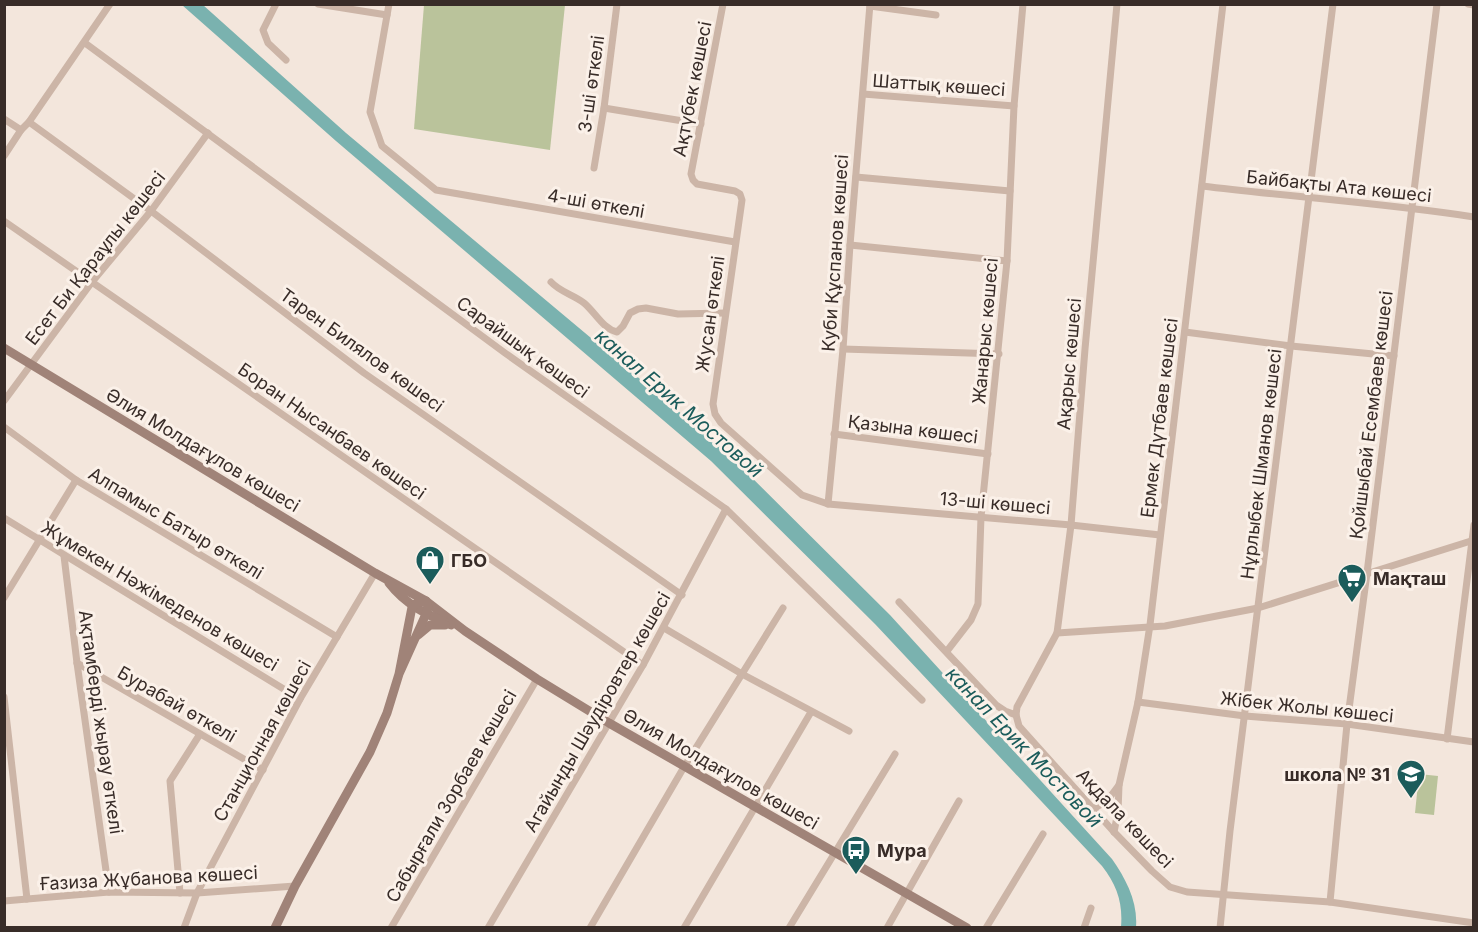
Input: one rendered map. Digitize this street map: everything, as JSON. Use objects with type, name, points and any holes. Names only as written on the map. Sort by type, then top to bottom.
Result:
[{"type":"main road","name":"Әлия Молдағұлов көшесі","points":[[4,348],[385,579],[426,601],[465,631],[609,723],[754,808],[967,927]]},
{"type":"main road","name":"Әлия Молдағұлов көшесі","points":[[385,579],[412,607],[465,631]]},
{"type":"main road","points":[[399,596],[410,635]]},
{"type":"main road","points":[[275,927],[295,886],[370,752],[387,713],[399,674],[410,635],[412,607],[418,602],[426,601],[428,607],[426,614],[410,635]]},
{"type":"main road","points":[[410,635],[430,625],[440,624],[465,631]]},
{"type":"street","points":[[4,156],[85,43],[110,4]]},
{"type":"street","points":[[276,4],[263,30],[268,44],[286,60]]},
{"type":"street","points":[[318,4],[387,15],[389,4]]},
{"type":"street","name":"3-шi өткелi","points":[[594,168],[617,4]]},
{"type":"street","name":"Ақтүбек көшесi","points":[[693,180],[692,174],[723,4]]},
{"type":"street","name":"Жанарыс көшесі","points":[[947,651],[971,620],[978,604],[981,517],[1007,261],[1014,106],[1023,4]]},
{"type":"street","name":"Ақарыс көшесi","points":[[1016,715],[1017,706],[1057,633],[1071,525],[1117,4]]},
{"type":"street","name":"Ермек Дүтбаев көшесi","points":[[1114,832],[1118,812],[1119,785],[1138,702],[1150,625],[1223,4]]},
{"type":"street","name":"Нұрлыбек Шманов көшесі","points":[[1220,927],[1333,4]]},
{"type":"street","name":"Қойшыбай Есембаев көшесі","points":[[1330,902],[1347,724],[1437,4]]},
{"type":"street","points":[[1468,4],[1473,5]]},
{"type":"street","points":[[870,5],[936,15]]},
{"type":"street","name":"Куби Құспанов көшесi","points":[[828,504],[843,349],[870,5]]},
{"type":"street","name":"4-шi өткелi","points":[[387,15],[370,112],[375,130],[382,146],[436,190],[735,242]]},
{"type":"street","name":"Сарайшық көшесі","points":[[85,43],[514,360],[726,509],[922,700]]},
{"type":"street","name":"Шаттық көшесі","points":[[863,94],[1014,106]]},
{"type":"street","points":[[604,108],[701,124]]},
{"type":"street","points":[[4,119],[21,130]]},
{"type":"street","name":"Тарен Билялов көшесі","points":[[29,122],[152,211],[364,373],[682,595]]},
{"type":"street","name":"Есет Би Қараұлы көшесі","points":[[4,401],[92,282],[152,211],[208,133]]},
{"type":"street","points":[[856,177],[1010,191]]},
{"type":"street","name":"Жусан өткелі","points":[[693,180],[697,184],[735,191],[740,194],[742,200],[713,404],[715,414],[729,431],[802,495],[828,504]]},
{"type":"street","name":"Байбақты Ата көшесі","points":[[1202,186],[1310,199],[1412,207],[1473,217]]},
{"type":"street","name":"Боран Нысанбаев көшесі","points":[[4,221],[643,665]]},
{"type":"street","points":[[850,245],[1007,261]]},
{"type":"street","points":[[551,282],[557,288],[571,293],[587,305],[610,330],[617,332],[630,313],[638,309],[646,308],[678,314],[725,313]]},
{"type":"street","points":[[1185,332],[1394,356]]},
{"type":"street","points":[[843,349],[999,354]]},
{"type":"street","name":"Алпамыс Батыр өткелі","points":[[4,427],[76,480],[337,637]]},
{"type":"street","name":"Қазына көшесі","points":[[834,434],[988,454]]},
{"type":"street","points":[[4,598],[76,480]]},
{"type":"street","name":"13-ші көшесi","points":[[828,504],[1160,535]]},
{"type":"street","name":"Агайынды Шәудіровтер көшесi","points":[[488,927],[643,665],[726,509]]},
{"type":"street","name":"Жұмекен Нәжімеденов көшесі","points":[[4,518],[300,699]]},
{"type":"street","points":[[1448,739],[1473,525]]},
{"type":"street","points":[[1057,633],[1150,625],[1165,626],[1258,608],[1473,540]]},
{"type":"street","name":"Ақтамберді жырау өткелі","points":[[64,556],[109,892]]},
{"type":"street","name":"Станционная көшесі","points":[[184,927],[196,893],[300,699],[375,573]]},
{"type":"street","name":"Ақдала көшесі","points":[[899,602],[996,705],[1016,715],[1020,726],[1093,809],[1170,887],[1187,892],[1330,902],[1473,923]]},
{"type":"street","points":[[590,927],[684,767],[783,608]]},
{"type":"street","points":[[664,628],[742,674],[849,731]]},
{"type":"street","name":"Бурабай өткелі","points":[[77,663],[263,770]]},
{"type":"street","name":"Сабырғали Зорбаев көшесі","points":[[391,927],[537,679]]},
{"type":"street","points":[[4,697],[27,899]]},
{"type":"street","name":"Жібек Жолы көшесі","points":[[1138,702],[1245,716],[1347,724],[1473,742]]},
{"type":"street","points":[[684,927],[811,712]]},
{"type":"street","points":[[180,893],[170,781],[200,734]]},
{"type":"street","points":[[789,927],[895,754]]},
{"type":"street","points":[[1093,809],[1107,801],[1119,785]]},
{"type":"street","points":[[887,927],[959,801]]},
{"type":"street","points":[[986,927],[1043,834]]},
{"type":"street","name":"Ғазиза Жұбанова көшесі","points":[[4,901],[109,892],[196,893],[295,886]]},
{"type":"street","points":[[1084,927],[1091,908]]},
{"type":"green space","points":[[424,5],[565,5],[550,150],[414,129]]},
{"type":"green space","points":[[1419,774],[1438,776],[1434,815],[1415,813]]},
{"type":"water","name":"канал Ерик Мостовой","points":[[182,5],[203,5],[346,133],[720,446],[890,615],[1112,859],[1130,891],[1135,909],[1136,927],[1121,927],[1118,895],[1112,880],[1102,866],[875,624],[711,461],[336,141]]},
{"type":"place","name":"ГБО","points":[[430,586]]},
{"type":"place","name":"Мақташ","points":[[1352,604]]},
{"type":"place","name":"школа № 31","points":[[1411,800]]},
{"type":"place","name":"Мура","points":[[856,876]]}]
